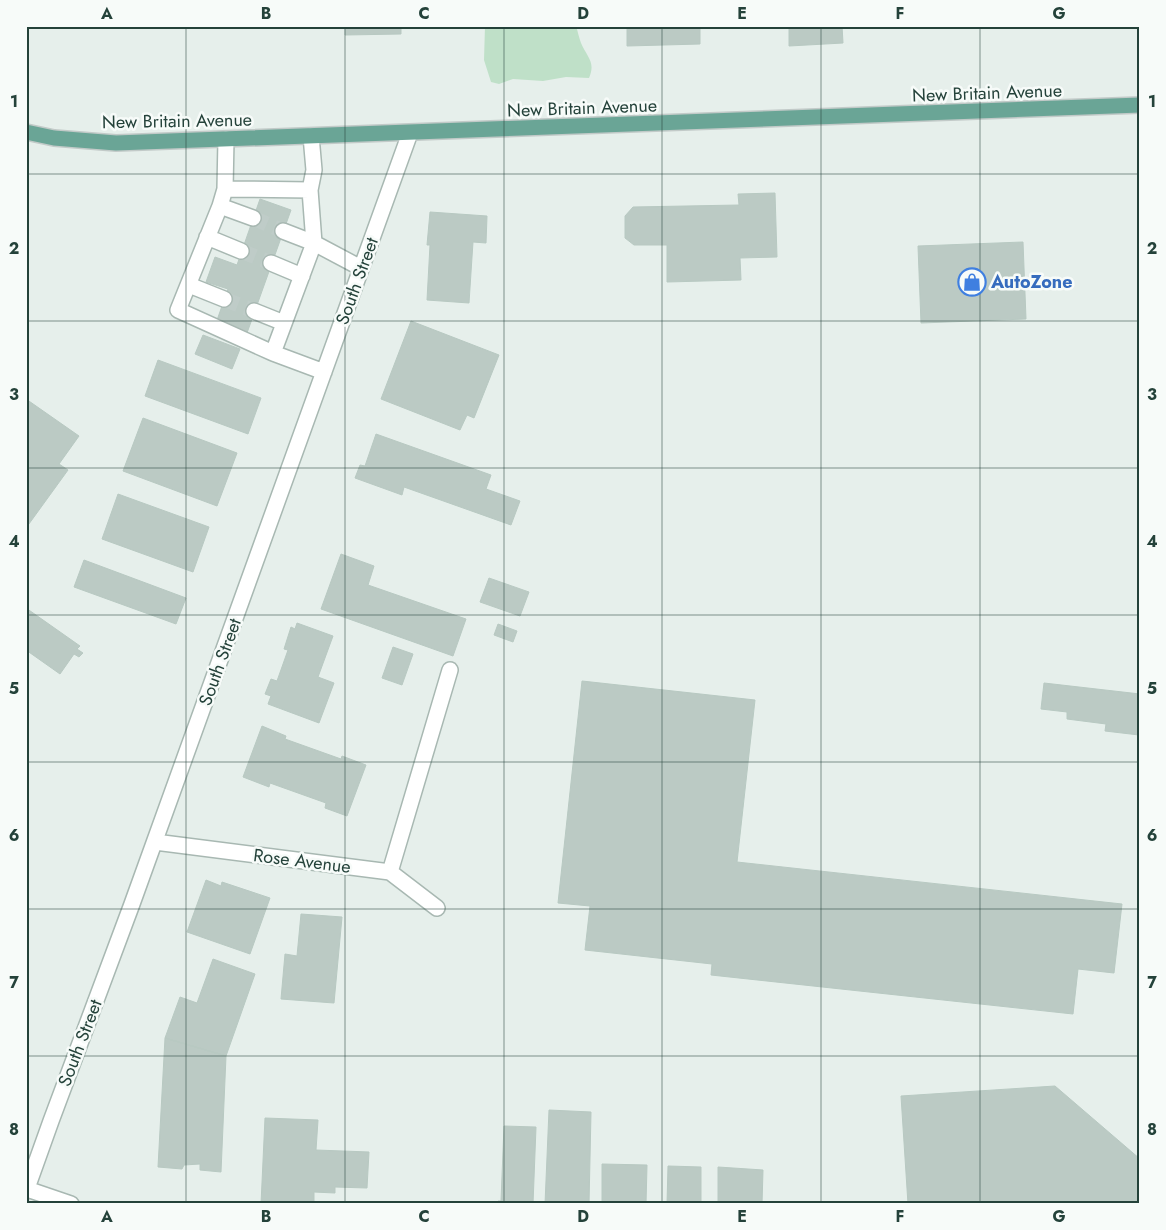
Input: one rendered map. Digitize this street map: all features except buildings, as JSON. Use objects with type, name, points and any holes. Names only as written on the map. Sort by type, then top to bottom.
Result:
[{"type":"main road","name":"New Britain Avenue","points":[[26,132],[54,138],[116,143],[1140,105]]},
{"type":"street","name":"South Street","points":[[27,1190],[155,842],[410,133]]},
{"type":"street","points":[[273,353],[314,243],[310,190],[314,170],[311,136]]},
{"type":"street","points":[[226,139],[225,190],[178,310],[273,353],[324,372]]},
{"type":"street","points":[[225,190],[310,190]]},
{"type":"street","points":[[220,206],[253,218]]},
{"type":"street","points":[[283,231],[314,243],[361,268]]},
{"type":"street","points":[[207,236],[241,251]]},
{"type":"street","points":[[272,263],[302,276]]},
{"type":"street","points":[[189,285],[224,299]]},
{"type":"street","points":[[254,311],[284,324]]},
{"type":"street","points":[[437,908],[390,872],[450,670]]},
{"type":"street","name":"Rose Avenue","points":[[155,842],[390,872]]},
{"type":"street","points":[[27,1190],[72,1204]]},
{"type":"green space","points":[[485,26],[576,26],[592,68],[589,78],[566,77],[543,81],[513,79],[499,84],[491,82],[484,60]]},
{"type":"tunnel","points":[[253,218],[283,231]]},
{"type":"tunnel","points":[[241,251],[271,263]]},
{"type":"tunnel","points":[[224,299],[254,311]]},
{"type":"place","name":"AutoZone","points":[[972,282]]}]
